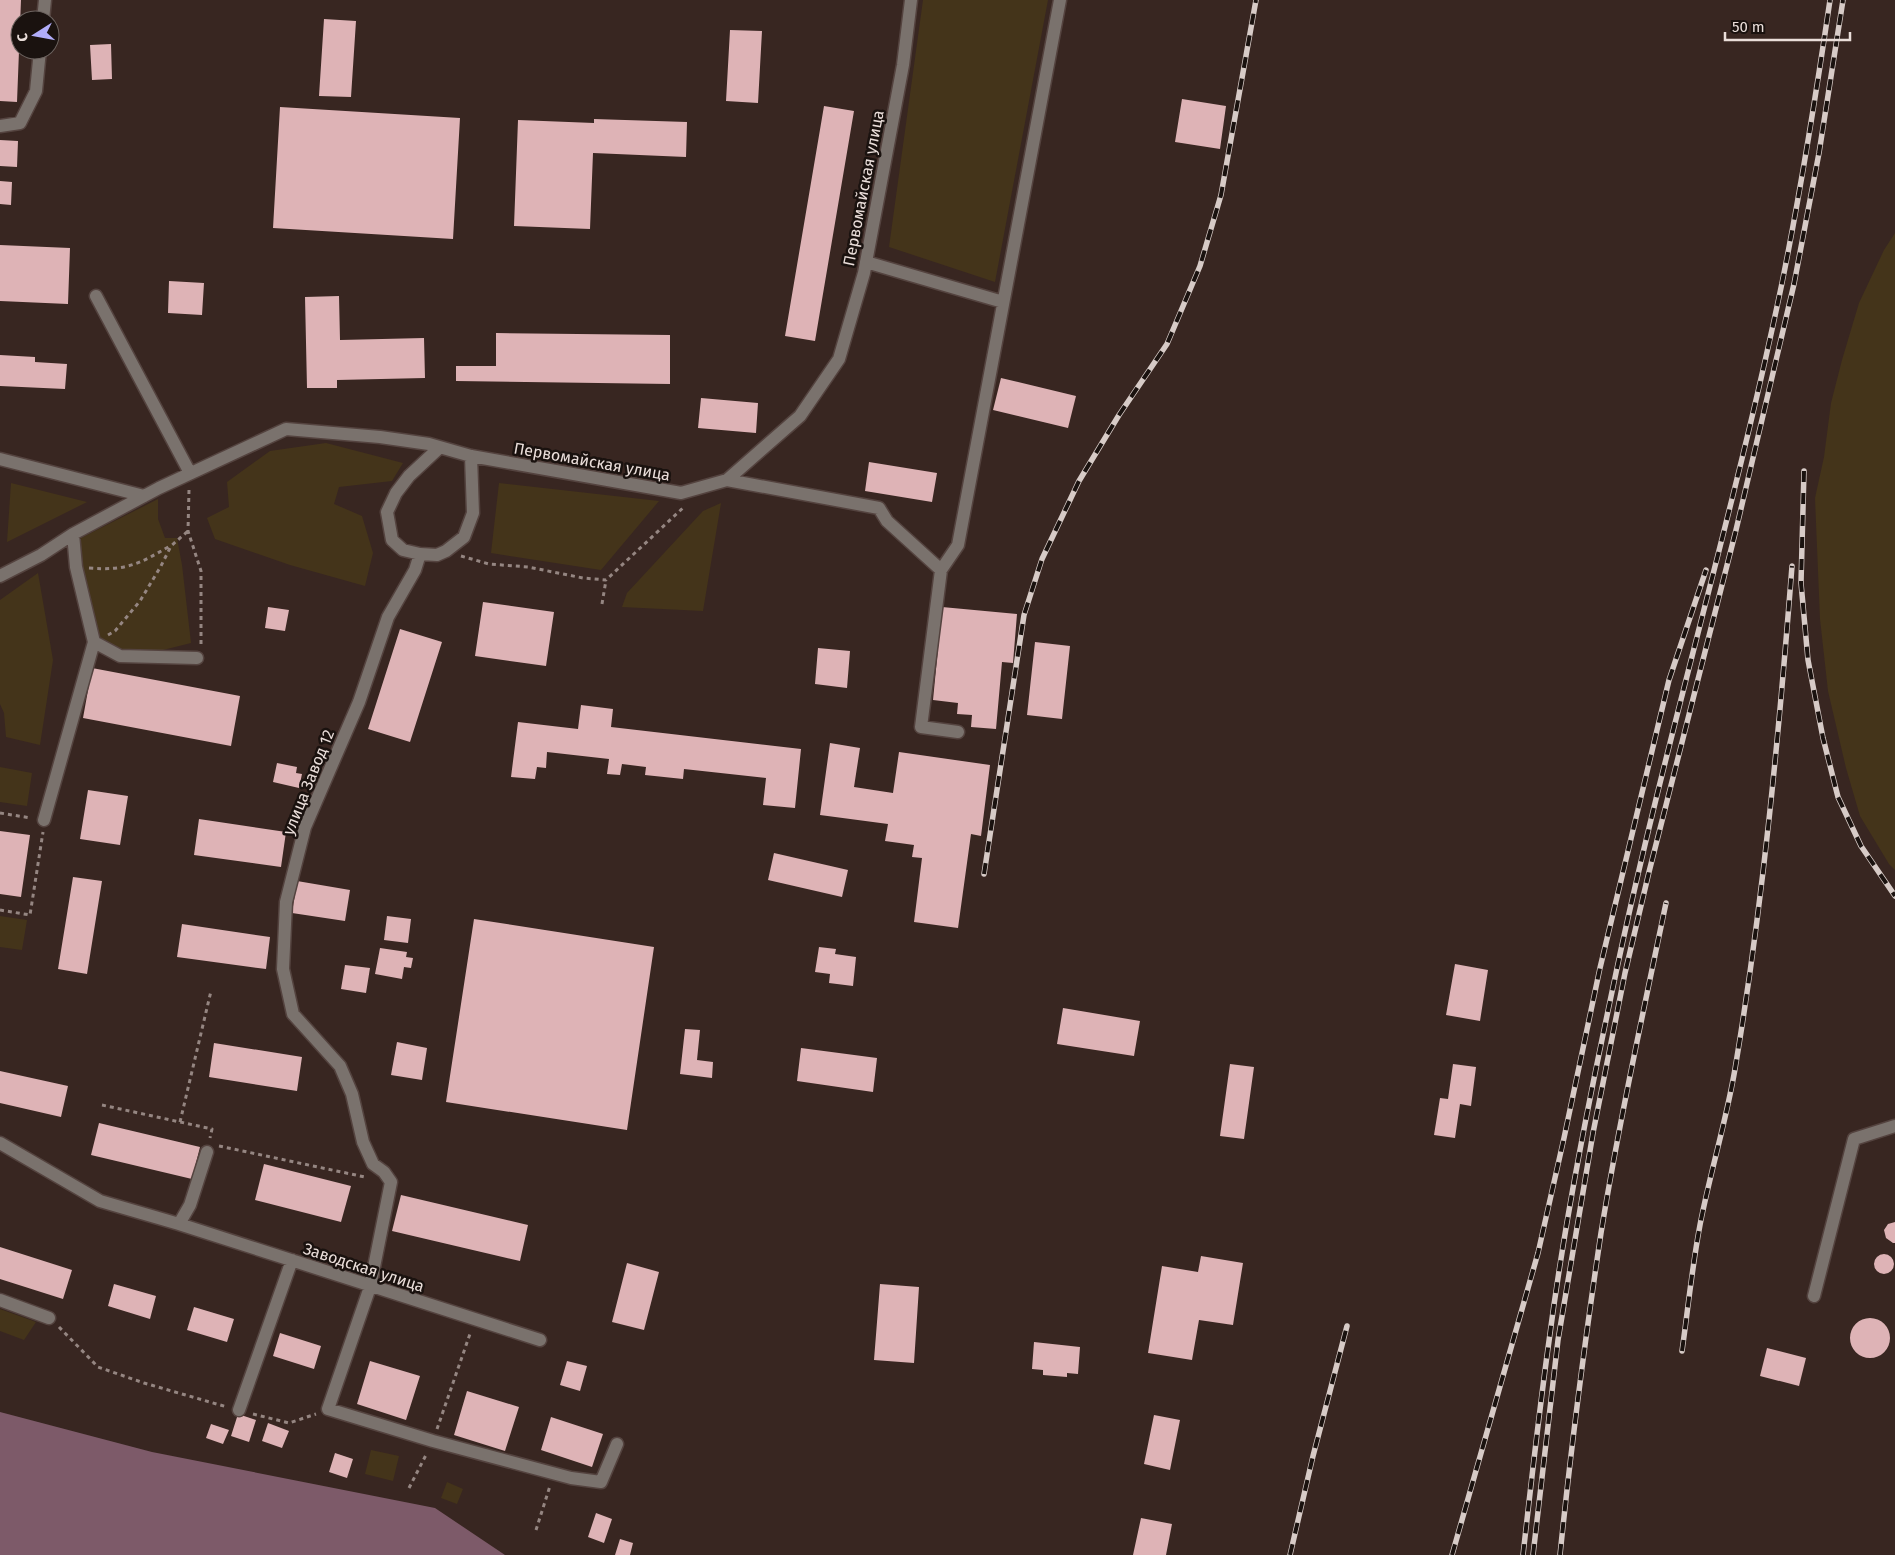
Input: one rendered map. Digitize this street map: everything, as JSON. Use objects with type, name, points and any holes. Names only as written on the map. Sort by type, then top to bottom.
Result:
[{"type":"street","name":"Первомайская улица","points":[[0,576],[41,555],[73,534],[144,496],[286,429],[380,436],[428,444],[471,456],[681,493],[727,480],[800,416],[839,359],[866,262],[903,65],[911,0]]},
{"type":"street","points":[[958,732],[921,727],[941,570],[958,545],[1060,0]]},
{"type":"street","points":[[0,126],[20,123],[36,90],[39,60]]},
{"type":"street","points":[[866,262],[1003,302]]},
{"type":"street","points":[[96,296],[190,473]]},
{"type":"street","points":[[439,448],[409,476],[396,493],[387,512],[392,540],[403,550],[437,555],[446,551],[464,537],[473,513],[471,456]]},
{"type":"street","points":[[0,459],[144,496]]},
{"type":"street","points":[[727,480],[880,508],[887,521],[941,570]]},
{"type":"street","points":[[44,820],[94,642],[76,567],[73,534]]},
{"type":"street","name":"улица Завод 12","points":[[391,1182],[384,1172],[373,1164],[363,1142],[352,1094],[340,1066],[294,1014],[283,969],[286,902],[305,827],[359,702],[388,617],[415,570],[420,554]]},
{"type":"street","points":[[94,642],[120,656],[197,658]]},
{"type":"street","points":[[1814,1296],[1854,1139],[1895,1126]]},
{"type":"street","name":"Заводская улица","points":[[0,1143],[100,1202],[179,1224],[370,1287],[540,1340]]},
{"type":"street","points":[[179,1224],[190,1204],[213,1149]]},
{"type":"street","points":[[391,1182],[370,1287],[328,1409],[433,1441],[554,1473],[601,1482],[617,1444]]},
{"type":"street","points":[[240,1410],[292,1260]]},
{"type":"street","points":[[0,1300],[50,1318]]},
{"type":"path","points":[[190,473],[188,531],[200,571],[201,645]]},
{"type":"path","points":[[602,604],[606,580],[696,498],[705,486]]},
{"type":"path","points":[[76,567],[127,568],[147,560],[171,546],[188,531]]},
{"type":"path","points":[[94,642],[115,631],[140,601],[171,546]]},
{"type":"path","points":[[446,551],[489,564],[528,567],[583,578],[606,580]]},
{"type":"path","points":[[0,813],[44,820],[30,915],[0,910]]},
{"type":"path","points":[[180,1122],[211,991]]},
{"type":"path","points":[[102,1105],[212,1129],[213,1149],[391,1182]]},
{"type":"path","points":[[50,1318],[98,1367],[144,1383],[289,1423],[328,1409]]},
{"type":"path","points":[[409,1488],[433,1441],[475,1319]]},
{"type":"path","points":[[536,1530],[554,1473]]},
{"type":"shaded area","points":[[923,0],[1048,0],[995,282],[889,247]]},
{"type":"shaded area","points":[[1895,233],[1895,870],[1889,864],[1860,816],[1846,768],[1828,691],[1820,619],[1815,498],[1824,457],[1831,403],[1859,303],[1884,250]]},
{"type":"shaded area","points":[[326,443],[403,463],[392,481],[339,487],[334,504],[362,516],[373,553],[365,586],[290,565],[215,539],[207,518],[229,507],[227,482],[270,451]]},
{"type":"shaded area","points":[[11,483],[87,502],[7,542]]},
{"type":"shaded area","points":[[499,483],[659,501],[601,570],[491,553]]},
{"type":"shaded area","points":[[158,499],[158,519],[165,538],[177,538],[191,643],[159,651],[107,650],[92,631],[71,543]]},
{"type":"shaded area","points":[[721,503],[703,611],[622,607],[627,593],[703,511]]},
{"type":"shaded area","points":[[38,573],[53,660],[40,745],[6,737],[4,713],[0,704],[0,600]]},
{"type":"shaded area","points":[[0,767],[32,773],[27,806],[0,802]]},
{"type":"shaded area","points":[[0,916],[27,920],[22,950],[0,947]]},
{"type":"shaded area","points":[[0,1309],[36,1322],[24,1340],[0,1331]]},
{"type":"shaded area","points":[[0,1412],[152,1452],[435,1508],[505,1555],[0,1555]]},
{"type":"shaded area","points":[[371,1450],[399,1456],[393,1481],[365,1474]]},
{"type":"shaded area","points":[[447,1482],[463,1489],[457,1504],[441,1498]]},
{"type":"building","points":[[0,0],[21,0],[21,10],[10,10],[10,60],[19,60],[17,102],[0,101]]},
{"type":"building","points":[[324,19],[356,21],[351,97],[319,96]]},
{"type":"building","points":[[730,30],[762,31],[758,103],[726,101]]},
{"type":"building","points":[[111,44],[112,79],[92,80],[90,45]]},
{"type":"building","points":[[1182,99],[1226,106],[1220,149],[1175,142]]},
{"type":"building","points":[[824,106],[854,111],[815,341],[785,336]]},
{"type":"building","points":[[280,107],[460,118],[453,239],[273,228]]},
{"type":"building","points":[[594,119],[687,122],[686,157],[593,153],[590,229],[514,226],[518,120],[594,123]]},
{"type":"building","points":[[0,140],[18,141],[17,167],[0,166]]},
{"type":"building","points":[[0,181],[12,182],[11,205],[0,204]]},
{"type":"building","points":[[0,245],[70,248],[68,304],[0,301]]},
{"type":"building","points":[[169,281],[204,283],[202,315],[168,313]]},
{"type":"building","points":[[339,296],[340,340],[424,338],[425,378],[337,380],[337,388],[307,388],[305,297]]},
{"type":"building","points":[[496,333],[670,335],[670,384],[456,381],[456,366],[496,366]]},
{"type":"building","points":[[0,355],[35,357],[35,362],[67,364],[65,389],[0,386]]},
{"type":"building","points":[[1001,378],[1076,396],[1068,428],[993,410]]},
{"type":"building","points":[[701,398],[758,403],[756,433],[698,428]]},
{"type":"building","points":[[869,462],[937,473],[932,502],[865,491]]},
{"type":"building","points":[[483,602],[554,612],[546,666],[475,656]]},
{"type":"building","points":[[268,607],[289,610],[285,631],[265,628]]},
{"type":"building","points":[[942,607],[1017,614],[1013,663],[1002,662],[996,729],[971,727],[972,715],[957,714],[958,703],[933,700]]},
{"type":"building","points":[[400,629],[442,642],[410,742],[368,729]]},
{"type":"building","points":[[1035,642],[1070,646],[1062,719],[1027,715]]},
{"type":"building","points":[[818,648],[850,651],[847,688],[815,684]]},
{"type":"building","points":[[92,668],[240,696],[231,746],[83,718]]},
{"type":"building","points":[[581,705],[613,709],[611,727],[801,749],[795,808],[763,805],[766,778],[684,769],[683,779],[645,775],[646,767],[622,764],[620,775],[607,774],[609,759],[547,752],[546,768],[537,767],[535,779],[511,777],[518,722],[578,729]]},
{"type":"building","points":[[830,743],[860,748],[854,787],[893,793],[899,752],[990,765],[981,836],[971,834],[958,928],[914,922],[922,858],[912,857],[914,845],[885,841],[888,824],[820,815]]},
{"type":"building","points":[[277,763],[297,767],[296,773],[302,774],[299,788],[273,782]]},
{"type":"building","points":[[88,790],[128,796],[120,845],[80,839]]},
{"type":"building","points":[[199,819],[286,832],[281,867],[194,855]]},
{"type":"building","points":[[0,831],[30,835],[21,897],[0,894]]},
{"type":"building","points":[[774,853],[848,870],[842,897],[768,880]]},
{"type":"building","points":[[73,877],[102,881],[87,974],[58,969]]},
{"type":"building","points":[[297,881],[350,890],[345,921],[292,913]]},
{"type":"building","points":[[387,916],[411,919],[408,943],[384,940]]},
{"type":"building","points":[[474,919],[654,947],[627,1130],[446,1102]]},
{"type":"building","points":[[182,924],[270,937],[266,969],[177,957]]},
{"type":"building","points":[[819,947],[836,949],[835,954],[856,957],[853,986],[829,983],[830,974],[815,972]]},
{"type":"building","points":[[380,948],[407,952],[406,957],[413,958],[411,968],[404,967],[402,979],[375,974]]},
{"type":"building","points":[[1455,964],[1488,970],[1480,1021],[1446,1015]]},
{"type":"building","points":[[345,965],[370,968],[366,993],[341,989]]},
{"type":"building","points":[[1063,1008],[1140,1021],[1134,1056],[1057,1044]]},
{"type":"building","points":[[685,1029],[700,1030],[697,1060],[713,1062],[712,1078],[680,1074]]},
{"type":"building","points":[[397,1042],[427,1048],[422,1080],[391,1075]]},
{"type":"building","points":[[214,1043],[302,1057],[297,1091],[209,1077]]},
{"type":"building","points":[[801,1048],[877,1058],[873,1092],[797,1081]]},
{"type":"building","points":[[1230,1064],[1254,1067],[1244,1139],[1220,1136]]},
{"type":"building","points":[[1453,1064],[1476,1067],[1471,1106],[1460,1104],[1455,1138],[1434,1135],[1440,1098],[1448,1099]]},
{"type":"building","points":[[0,1071],[68,1086],[61,1117],[0,1103]]},
{"type":"building","points":[[99,1123],[200,1147],[192,1179],[91,1155]]},
{"type":"building","points":[[264,1164],[351,1186],[341,1222],[255,1200]]},
{"type":"building","points":[[401,1195],[528,1225],[520,1261],[392,1231]]},
{"type":"building","points":[[1895,1222],[1895,1243],[1893,1243],[1886,1238],[1884,1230],[1888,1224]]},
{"type":"building","points":[[0,1247],[72,1270],[63,1299],[0,1279]]},
{"type":"building","points":[[1880,1254],[1888,1254],[1894,1260],[1894,1268],[1888,1274],[1880,1274],[1874,1268],[1874,1260]]},
{"type":"building","points":[[1201,1256],[1243,1263],[1233,1325],[1199,1320],[1192,1360],[1148,1353],[1162,1266],[1198,1272]]},
{"type":"building","points":[[627,1263],[659,1272],[644,1330],[612,1322]]},
{"type":"building","points":[[114,1284],[156,1296],[150,1319],[108,1306]]},
{"type":"building","points":[[880,1284],[919,1287],[914,1363],[874,1360]]},
{"type":"building","points":[[194,1307],[234,1319],[227,1342],[187,1330]]},
{"type":"building","points":[[1870,1318],[1884,1324],[1890,1338],[1884,1352],[1870,1358],[1856,1352],[1850,1338],[1856,1324]]},
{"type":"building","points":[[280,1333],[321,1346],[314,1369],[273,1356]]},
{"type":"building","points":[[1034,1342],[1080,1347],[1078,1374],[1067,1373],[1067,1377],[1043,1375],[1043,1370],[1032,1369]]},
{"type":"building","points":[[1767,1348],[1806,1358],[1799,1386],[1760,1376]]},
{"type":"building","points":[[370,1361],[420,1376],[406,1420],[357,1404]]},
{"type":"building","points":[[567,1361],[587,1366],[580,1391],[560,1385]]},
{"type":"building","points":[[467,1391],[519,1407],[505,1451],[454,1435]]},
{"type":"building","points":[[238,1414],[256,1420],[249,1442],[231,1436]]},
{"type":"building","points":[[1154,1415],[1180,1420],[1170,1470],[1144,1464]]},
{"type":"building","points":[[551,1417],[603,1434],[592,1467],[541,1450]]},
{"type":"building","points":[[268,1423],[289,1431],[282,1448],[262,1441]]},
{"type":"building","points":[[211,1424],[229,1430],[223,1444],[206,1438]]},
{"type":"building","points":[[335,1453],[353,1459],[347,1478],[329,1472]]},
{"type":"building","points":[[596,1513],[612,1519],[604,1543],[588,1537]]},
{"type":"building","points":[[1141,1518],[1172,1524],[1166,1555],[1133,1555]]},
{"type":"building","points":[[620,1539],[633,1543],[630,1555],[615,1555]]},
{"type":"railway","points":[[984,874],[1024,615],[1042,559],[1079,481],[1119,415],[1167,344],[1200,266],[1221,195],[1256,0]]},
{"type":"railway","points":[[1523,1555],[1555,1295],[1588,1111],[1635,886],[1743,456],[1782,283],[1808,142],[1830,0]]},
{"type":"railway","points":[[1533,1555],[1558,1340],[1593,1133],[1625,973],[1736,530],[1794,284],[1819,153],[1843,0]]},
{"type":"railway","points":[[1804,471],[1801,583],[1808,660],[1823,738],[1838,797],[1861,846],[1895,896]]},
{"type":"railway","points":[[1682,1351],[1697,1241],[1735,1069],[1754,944],[1776,755],[1792,566]]},
{"type":"railway","points":[[1452,1555],[1538,1253],[1600,968],[1669,680],[1706,570]]},
{"type":"railway","points":[[1560,1555],[1589,1313],[1601,1233],[1623,1109],[1666,903]]},
{"type":"railway","points":[[1290,1555],[1313,1456],[1347,1326]]}]
